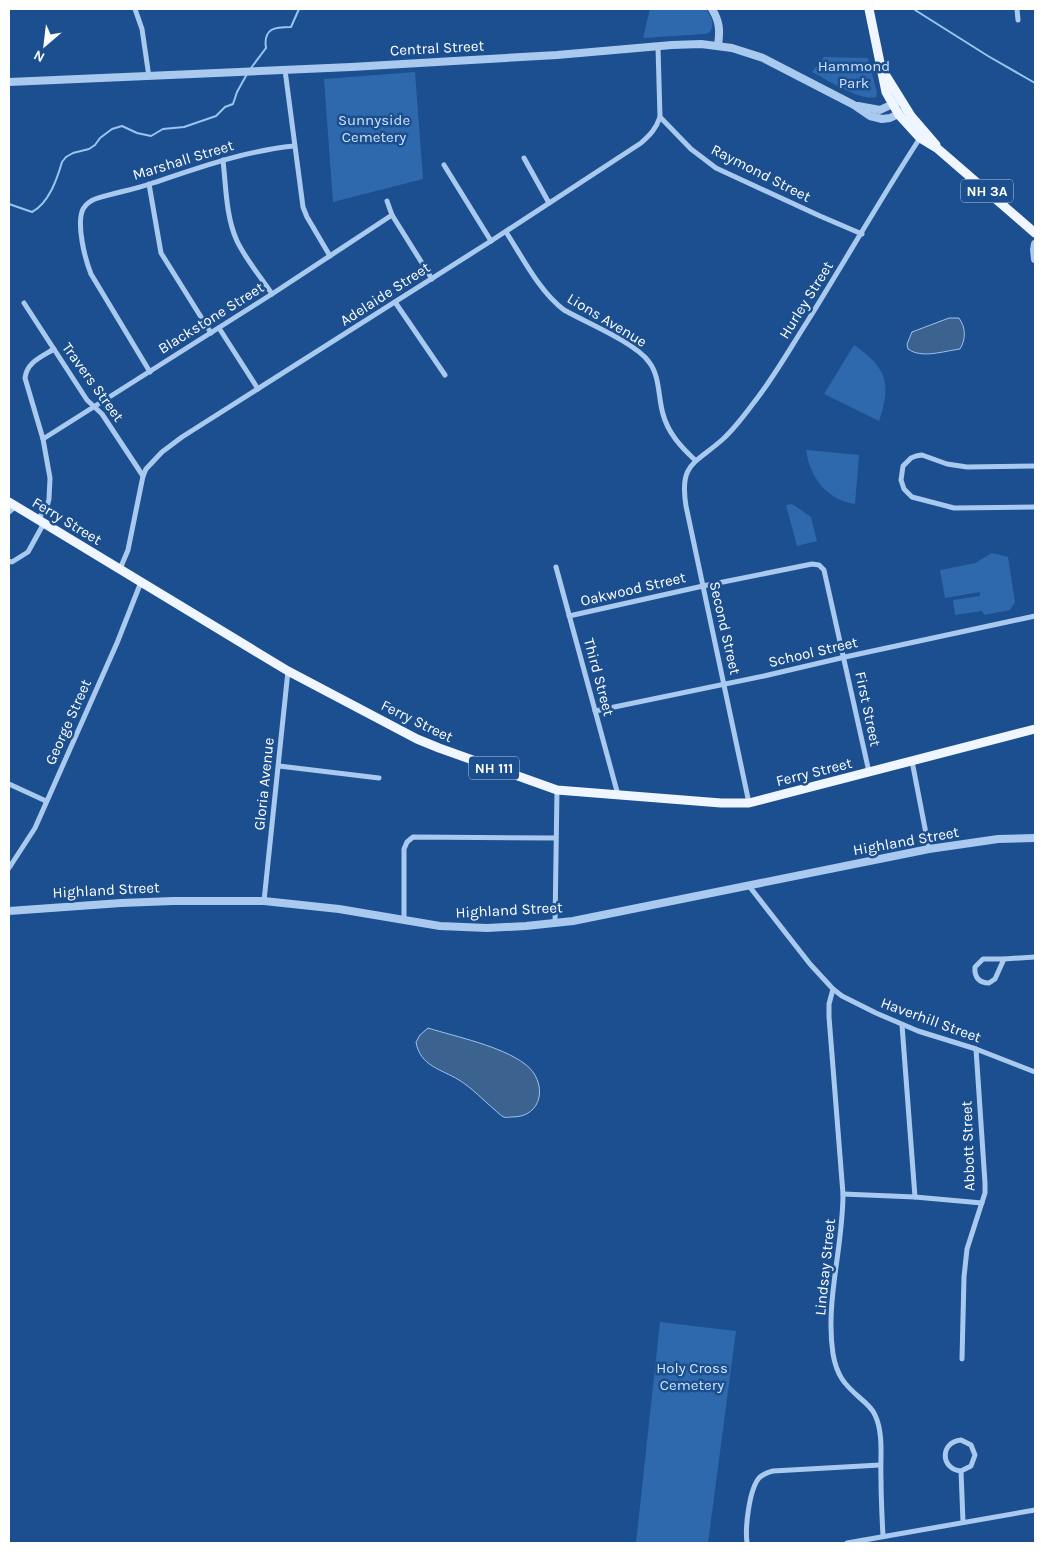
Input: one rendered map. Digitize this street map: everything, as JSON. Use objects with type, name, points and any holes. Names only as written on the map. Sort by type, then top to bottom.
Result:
[{"type":"main road","name":"NH 3A","points":[[869,9],[886,92],[892,105],[903,113],[938,149],[1035,233]]},
{"type":"main road","name":"NH 3A","points":[[881,69],[890,80],[901,100],[903,113],[920,138],[938,149]]},
{"type":"main road","name":"Ferry Street","points":[[11,507],[41,521],[288,671],[428,744],[557,790],[721,803],[749,803],[1035,729]]},
{"type":"street","points":[[135,9],[142,29],[149,77]]},
{"type":"street","points":[[712,9],[720,27],[718,45]]},
{"type":"street","points":[[1017,9],[1018,20]]},
{"type":"street","name":"Central Street","points":[[9,82],[149,77],[557,55],[688,44],[718,45],[763,58],[854,105],[870,116],[888,119],[903,113]]},
{"type":"street","points":[[658,46],[660,117]]},
{"type":"street","points":[[285,70],[303,207],[330,256]]},
{"type":"street","name":"Central Street","points":[[854,105],[876,110],[901,100]]},
{"type":"street","name":"Adelaide Street","points":[[120,569],[128,550],[143,476],[151,462],[174,442],[506,232],[641,144],[657,126],[660,117]]},
{"type":"street","name":"Raymond Street","points":[[660,117],[691,149],[716,168],[862,234]]},
{"type":"street","name":"Hurley Street","points":[[695,460],[722,440],[733,429],[763,391],[920,138]]},
{"type":"street","name":"Marshall Street","points":[[150,372],[91,274],[83,246],[81,223],[83,208],[95,199],[149,184],[201,166],[253,152],[294,146]]},
{"type":"street","points":[[524,158],[549,203]]},
{"type":"street","points":[[223,160],[227,200],[238,244],[272,294]]},
{"type":"street","points":[[444,165],[491,241]]},
{"type":"street","points":[[149,184],[161,253],[211,333]]},
{"type":"street","points":[[387,201],[392,215],[432,278]]},
{"type":"street","name":"Blackstone Street","points":[[43,439],[272,294],[392,215]]},
{"type":"street","name":"Lions Avenue","points":[[506,232],[544,290],[556,304],[631,346],[651,363],[666,422],[677,442],[695,460]]},
{"type":"street","points":[[1035,244],[1035,258]]},
{"type":"street","name":"Travers Street","points":[[24,302],[87,400],[102,414],[143,476]]},
{"type":"street","points":[[395,302],[445,375]]},
{"type":"street","points":[[219,328],[258,389]]},
{"type":"street","points":[[9,561],[12,562],[28,552],[47,507],[50,478],[43,439],[25,378],[30,364],[54,349]]},
{"type":"street","points":[[1035,466],[967,467],[947,464],[922,455],[906,461],[901,475],[901,484],[907,494],[918,499],[960,508],[1035,507]]},
{"type":"street","name":"Second Street","points":[[695,460],[685,477],[684,491],[749,803]]},
{"type":"street","name":"Oakwood Street","points":[[569,616],[703,586],[812,564],[819,565]]},
{"type":"street","name":"First Street","points":[[819,565],[824,570],[869,772]]},
{"type":"street","name":"Third Street","points":[[556,567],[618,795]]},
{"type":"street","name":"George Street","points":[[9,868],[35,828],[141,582]]},
{"type":"street","name":"School Street","points":[[595,711],[1035,616]]},
{"type":"street","name":"Gloria Avenue","points":[[264,901],[280,766],[288,671]]},
{"type":"street","points":[[912,761],[929,849]]},
{"type":"street","points":[[280,766],[379,778]]},
{"type":"street","points":[[9,784],[46,801]]},
{"type":"street","points":[[555,924],[557,790]]},
{"type":"street","points":[[404,920],[404,849],[407,842],[413,837],[555,838]]},
{"type":"street","name":"Highland Street","points":[[9,911],[129,902],[264,901],[339,910],[440,926],[555,924],[929,849],[998,839],[1035,838]]},
{"type":"street","name":"Haverhill Street","points":[[749,886],[810,964],[833,989],[852,1002],[902,1025],[1035,1072]]},
{"type":"street","points":[[1004,959],[993,982],[984,983],[977,979],[974,971],[980,961],[987,959],[1035,957]]},
{"type":"street","name":"Lindsay Street","points":[[833,989],[829,1004],[829,1017],[843,1194],[842,1225],[832,1294],[832,1340],[837,1370],[844,1383],[867,1404],[876,1416],[881,1446],[883,1536]]},
{"type":"street","points":[[902,1025],[915,1197]]},
{"type":"street","name":"Abbott Street","points":[[962,1360],[964,1277],[967,1249],[982,1203],[985,1183],[976,1050]]},
{"type":"street","points":[[843,1194],[915,1197],[982,1203]]},
{"type":"street","points":[[961,1440],[971,1445],[975,1455],[971,1466],[961,1471],[954,1470],[948,1466],[945,1456],[946,1449],[950,1444],[961,1440]]},
{"type":"street","points":[[747,1543],[746,1522],[754,1492],[760,1478],[773,1470],[880,1464]]},
{"type":"street","points":[[961,1471],[963,1522]]},
{"type":"street","points":[[847,1543],[1035,1510]]},
{"type":"green space","points":[[650,9],[706,9],[712,20],[710,32],[705,34],[643,38]]},
{"type":"green space","name":"Hammond Park","points":[[824,57],[868,58],[877,93],[876,97],[852,93],[812,72]]},
{"type":"green space","name":"Sunnyside Cemetery","points":[[415,72],[423,179],[333,202],[324,79]]},
{"type":"green space","points":[[854,345],[873,361],[883,377],[885,396],[879,421],[824,394]]},
{"type":"green space","points":[[806,450],[859,455],[855,504],[845,502],[828,493],[811,470]]},
{"type":"green space","points":[[792,504],[811,517],[817,541],[797,546],[786,505]]},
{"type":"green space","points":[[992,553],[1008,557],[1015,602],[1010,610],[984,615],[982,611],[955,615],[953,600],[980,596],[980,592],[945,598],[940,570],[975,563]]},
{"type":"green space","name":"Holy Cross Cemetery","points":[[660,1322],[736,1331],[708,1543],[636,1543]]},
{"type":"shaded area","points":[[949,318],[959,318],[963,326],[964,337],[960,349],[926,354],[908,349],[907,344],[912,332]]},
{"type":"shaded area","points":[[428,1028],[491,1047],[525,1064],[537,1080],[539,1097],[536,1105],[530,1112],[522,1116],[502,1116],[464,1083],[432,1066],[422,1057],[416,1042],[420,1035]]},
{"type":"waterway","points":[[251,68],[266,48],[266,36],[268,33],[275,28],[291,27],[299,9]]},
{"type":"waterway","points":[[915,10],[1035,83]]},
{"type":"waterway","points":[[9,204],[32,212],[38,208],[52,190],[62,162],[66,157],[89,149],[112,129],[122,126],[137,133],[151,136],[163,129],[184,127],[216,116],[225,107],[233,104],[247,74]]}]
